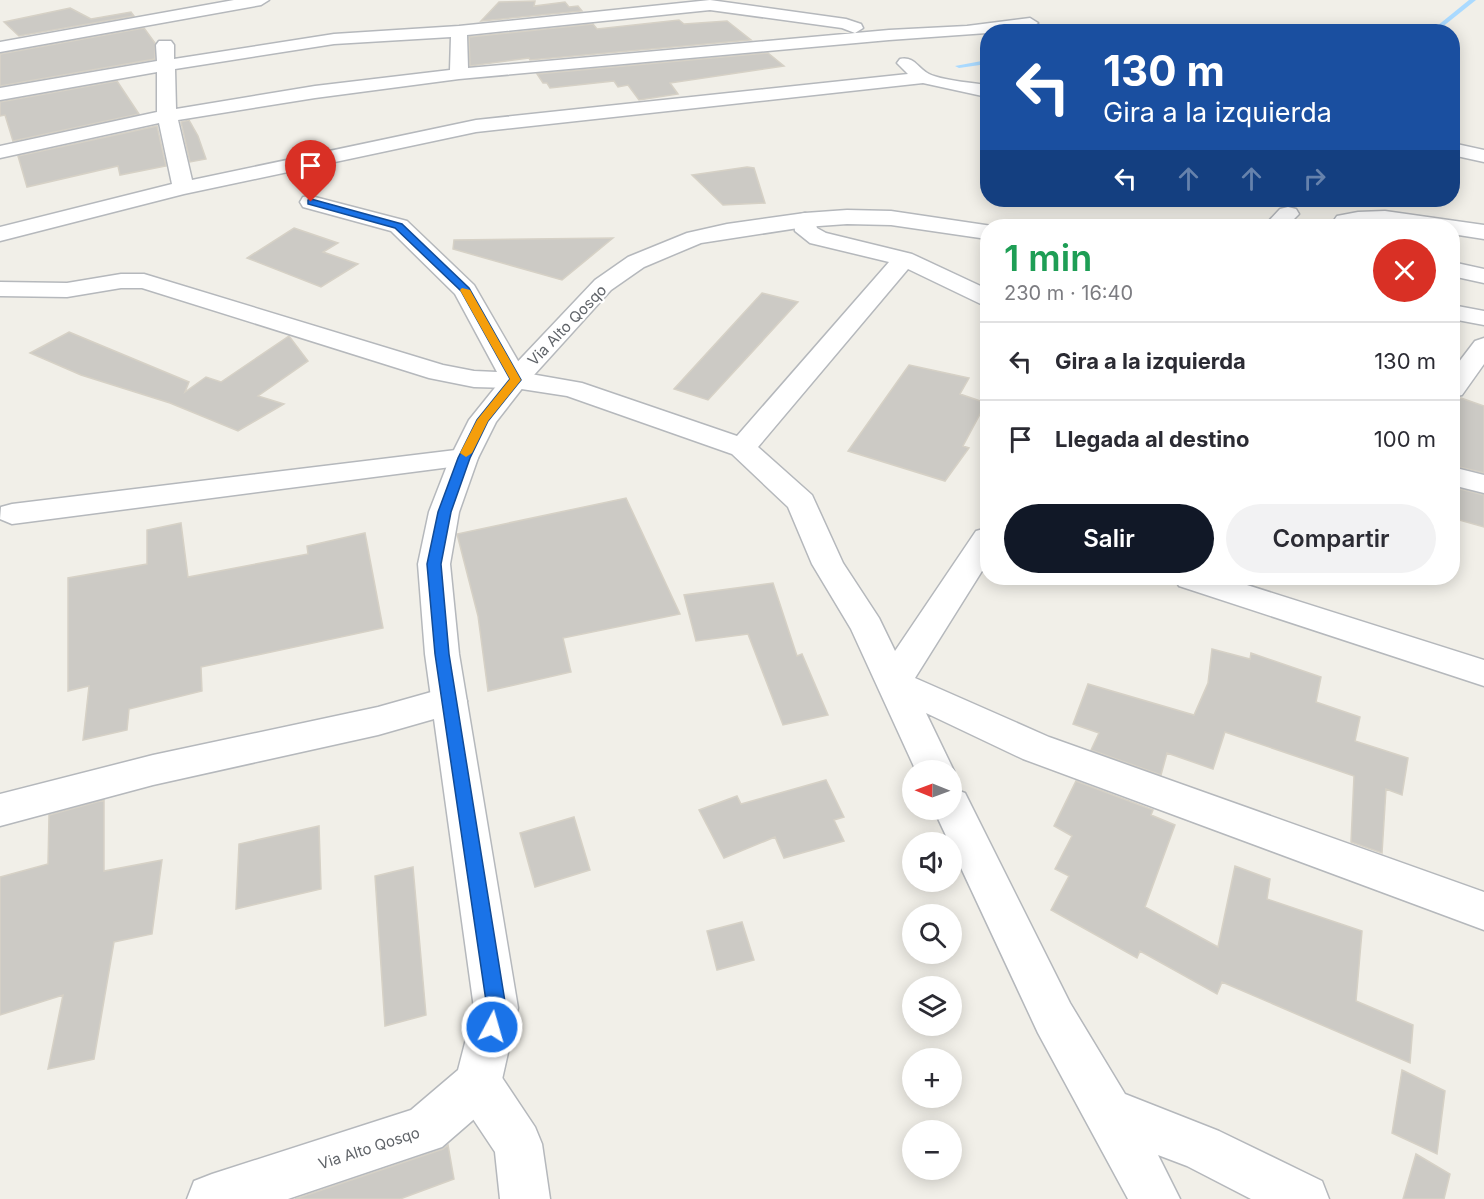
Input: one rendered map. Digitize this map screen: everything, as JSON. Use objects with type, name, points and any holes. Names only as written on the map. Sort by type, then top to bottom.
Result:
[{"type":"street","points":[[0,47],[261,0]]},
{"type":"street","points":[[0,94],[164,65],[334,39],[459,31],[703,3],[846,24],[880,37],[922,78]]},
{"type":"street","points":[[166,17],[164,65],[166,116],[183,188]]},
{"type":"street","points":[[1022,24],[1030,23]]},
{"type":"street","points":[[0,152],[166,116],[315,92],[459,74],[534,84],[880,37],[980,29]]},
{"type":"street","points":[[459,31],[459,74]]},
{"type":"street","points":[[0,234],[183,188],[476,126],[922,78],[980,90]]},
{"type":"street","points":[[534,84],[557,117]]},
{"type":"street","points":[[1460,151],[1484,156]]},
{"type":"street","points":[[311,202],[399,226],[465,290],[515,380]]},
{"type":"street","name":"Via Alto Qosqo","points":[[212,1199],[425,1130],[478,1084],[496,1008],[449,701],[436,603],[434,564],[444,512],[464,458],[483,420],[515,380],[603,285],[636,262],[695,238],[805,220],[847,217],[891,218],[980,231]]},
{"type":"street","points":[[1354,219],[1362,217],[1396,219]]},
{"type":"street","points":[[805,220],[807,231],[818,238],[904,259],[980,295]]},
{"type":"street","points":[[1460,228],[1484,232]]},
{"type":"street","points":[[742,448],[904,259]]},
{"type":"street","points":[[1460,271],[1484,276]]},
{"type":"street","points":[[0,289],[67,290],[121,281],[144,281],[438,372],[474,380],[515,380],[572,389],[742,448],[784,484],[801,502],[828,564],[867,627],[930,760]]},
{"type":"street","points":[[1460,314],[1484,318]]},
{"type":"street","points":[[1460,378],[1484,346]]},
{"type":"street","points":[[12,514],[464,458]]},
{"type":"street","points":[[892,683],[980,549]]},
{"type":"street","points":[[1211,585],[1484,674]]},
{"type":"street","points":[[892,683],[1036,748],[1484,910]]},
{"type":"street","points":[[0,810],[153,770],[378,721],[449,701]]},
{"type":"street","points":[[959,820],[1054,1018],[1108,1111],[1155,1199]]},
{"type":"street","points":[[478,1084],[519,1144],[525,1199]]},
{"type":"street","points":[[1108,1111],[1202,1148],[1304,1199]]},
{"type":"building","points":[[535,1],[534,6],[565,2],[569,7],[578,6],[582,11],[481,21],[499,2]]},
{"type":"building","points":[[70,8],[91,19],[131,12],[134,16],[19,36],[4,22]]},
{"type":"building","points":[[679,20],[684,24],[727,21],[751,40],[530,60],[529,58],[470,66],[469,37],[593,24],[597,29]]},
{"type":"building","points":[[144,28],[155,43],[155,59],[0,86],[0,54]]},
{"type":"building","points":[[768,53],[784,66],[670,83],[678,94],[639,100],[628,85],[618,87],[614,81],[550,88],[537,74]]},
{"type":"building","points":[[117,81],[139,114],[13,141],[5,115],[0,116],[0,102]]},
{"type":"building","points":[[189,120],[198,136],[206,159],[190,162],[181,122]]},
{"type":"building","points":[[157,126],[166,166],[120,175],[118,166],[27,187],[18,156]]},
{"type":"building","points":[[754,168],[765,203],[723,205],[692,175]]},
{"type":"building","points":[[294,228],[338,243],[323,252],[358,264],[321,287],[247,258]]},
{"type":"building","points":[[613,238],[562,280],[453,249],[454,240]]},
{"type":"building","points":[[762,293],[798,302],[708,400],[674,389]]},
{"type":"building","points":[[69,332],[189,382],[185,392],[206,377],[221,382],[289,336],[308,361],[258,396],[284,404],[238,431],[170,403],[81,375],[30,353]]},
{"type":"building","points":[[909,365],[969,378],[960,394],[980,401],[980,414],[963,446],[969,448],[945,481],[848,451]]},
{"type":"building","points":[[1460,398],[1484,406],[1484,473],[1460,467]]},
{"type":"building","points":[[1460,489],[1484,495],[1484,527],[1460,520]]},
{"type":"building","points":[[626,498],[680,614],[563,638],[571,672],[488,691],[478,616],[457,534]]},
{"type":"building","points":[[181,523],[188,577],[308,554],[307,546],[365,533],[383,628],[201,667],[202,691],[129,709],[127,730],[83,740],[89,686],[68,691],[68,578],[147,564],[147,530]]},
{"type":"building","points":[[773,583],[797,656],[802,654],[828,715],[783,725],[748,634],[696,641],[684,595]]},
{"type":"building","points":[[1212,649],[1250,659],[1251,653],[1321,677],[1316,702],[1360,717],[1355,741],[1408,758],[1402,795],[1386,789],[1382,853],[1351,842],[1354,776],[1225,732],[1213,769],[1167,753],[1161,775],[1091,750],[1099,733],[1073,724],[1088,684],[1194,715],[1208,683]]},
{"type":"building","points":[[826,780],[844,817],[834,820],[844,841],[784,858],[775,837],[724,858],[699,810],[737,796],[741,804]]},
{"type":"building","points":[[1076,781],[1153,810],[1151,815],[1175,825],[1145,907],[1218,947],[1235,866],[1270,879],[1267,899],[1362,931],[1356,1001],[1413,1025],[1410,1063],[1222,982],[1217,994],[1140,951],[1137,958],[1051,910],[1069,876],[1055,869],[1072,836],[1054,826]]},
{"type":"building","points":[[104,800],[104,871],[162,860],[152,934],[114,942],[94,1059],[48,1069],[63,995],[0,1015],[0,877],[48,864],[49,815]]},
{"type":"building","points":[[574,817],[590,870],[535,887],[520,833]]},
{"type":"building","points":[[319,826],[321,889],[236,909],[239,844]]},
{"type":"building","points":[[413,867],[426,1015],[385,1026],[375,876]]},
{"type":"building","points":[[742,922],[754,960],[717,970],[707,931]]},
{"type":"building","points":[[1402,1070],[1445,1091],[1437,1154],[1392,1133]]},
{"type":"building","points":[[448,1145],[454,1179],[400,1199],[295,1199],[443,1149]]},
{"type":"building","points":[[1416,1154],[1450,1174],[1444,1199],[1403,1199]]},
{"type":"waterway","points":[[1443,24],[1473,0]]},
{"type":"waterway","points":[[959,66],[980,63]]},
{"type":"slow traffic","points":[[465,290],[515,380],[483,420],[466,453]]},
{"type":"route","points":[[311,202],[399,226],[465,290],[515,380],[483,420],[464,458],[444,512],[434,564],[442,654],[496,1008],[492,1027]]}]
